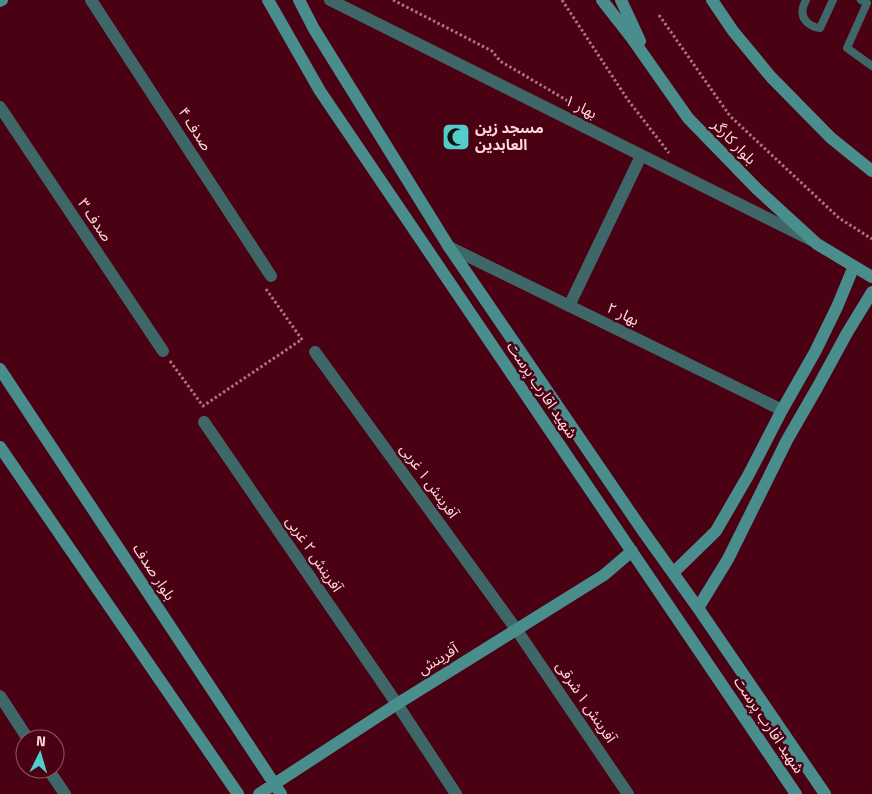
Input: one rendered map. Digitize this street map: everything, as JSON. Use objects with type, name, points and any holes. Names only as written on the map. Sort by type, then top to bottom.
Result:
[{"type":"main road","name":"شهید اقارب پرست","points":[[268,0],[320,91],[796,794]]},
{"type":"main road","name":"شهید اقارب پرست","points":[[299,0],[314,29],[449,248],[643,530],[674,572],[825,794]]},
{"type":"main road","name":"بلوار کارگر","points":[[602,0],[688,118],[757,188],[817,244],[872,277]]},
{"type":"main road","points":[[621,0],[652,67]]},
{"type":"main road","points":[[712,0],[733,31],[771,77],[831,138],[872,171]]},
{"type":"main road","points":[[674,572],[716,530],[749,474],[815,352],[854,266]]},
{"type":"main road","points":[[698,608],[728,559],[787,440],[872,292]]},
{"type":"main road","name":"بلوار صدف","points":[[0,369],[278,789]]},
{"type":"main road","points":[[0,447],[238,794]]},
{"type":"main road","name":"آفرینش","points":[[259,794],[278,789],[397,704],[604,575],[632,551]]},
{"type":"street","name":"صدف ۴","points":[[91,0],[271,276]]},
{"type":"street","name":"بهار ۱","points":[[330,0],[817,244]]},
{"type":"street","name":"صدف ۳","points":[[0,107],[163,351]]},
{"type":"street","points":[[569,306],[641,156]]},
{"type":"street","name":"بهار ۲","points":[[449,248],[782,410]]},
{"type":"street","name":"آفرینش ۱ غربی","points":[[315,352],[516,629]]},
{"type":"street","name":"آفرینش ۲ غربی","points":[[204,422],[397,704],[456,794]]},
{"type":"street","name":"آفرینش ۱ شرقی","points":[[516,629],[628,794]]},
{"type":"street","points":[[0,696],[21,729]]},
{"type":"street","points":[[55,779],[65,794]]},
{"type":"lane","points":[[806,0],[802,9],[803,16],[807,23],[815,28],[820,28],[833,0]]},
{"type":"lane","points":[[861,0],[867,3],[847,48],[872,66]]},
{"type":"path","points":[[393,0],[492,51],[500,62],[573,104]]},
{"type":"path","points":[[562,0],[628,100],[671,155],[663,151]]},
{"type":"path","points":[[659,15],[730,116],[839,218],[872,239]]},
{"type":"path","points":[[271,276],[261,282],[302,340],[315,352]]},
{"type":"path","points":[[163,351],[203,406],[302,340]]},
{"type":"place","name":"مسجد زین العابدین","points":[[456,137]]}]
